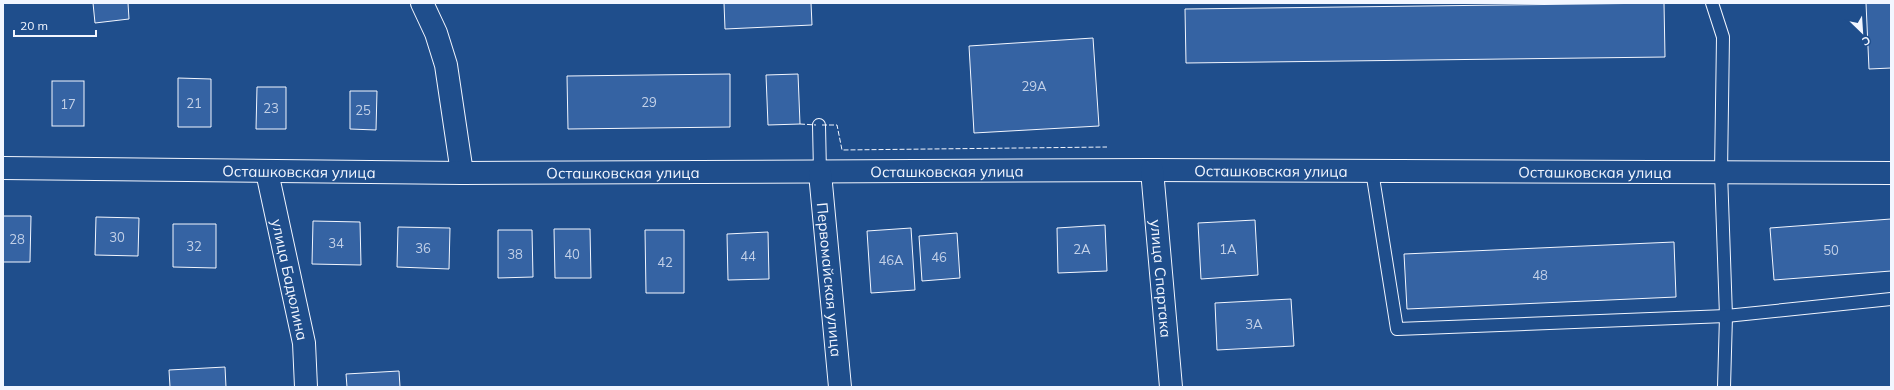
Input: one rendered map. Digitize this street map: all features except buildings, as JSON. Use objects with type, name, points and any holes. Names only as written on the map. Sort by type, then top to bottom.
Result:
[{"type":"street","points":[[422,3],[436,33],[446,65],[462,173]]},
{"type":"street","name":"Осташковская улица","points":[[3,168],[462,173],[820,173],[1152,170],[1891,173]]},
{"type":"street","name":"улица Спартака","points":[[1152,170],[1171,387]]},
{"type":"street","name":"улица Бадюлина","points":[[267,172],[304,343],[306,387]]},
{"type":"street","name":"Первомайская улица","points":[[820,173],[840,387]]},
{"type":"lane","points":[[1712,3],[1723,37],[1721,172],[1726,316],[1724,387]]},
{"type":"lane","points":[[819,125],[820,173]]},
{"type":"lane","points":[[1372,171],[1397,329],[1726,316],[1891,299]]},
{"type":"fence","points":[[800,124],[816,125]]},
{"type":"fence","points":[[822,125],[837,125],[842,150],[1107,147]]}]
